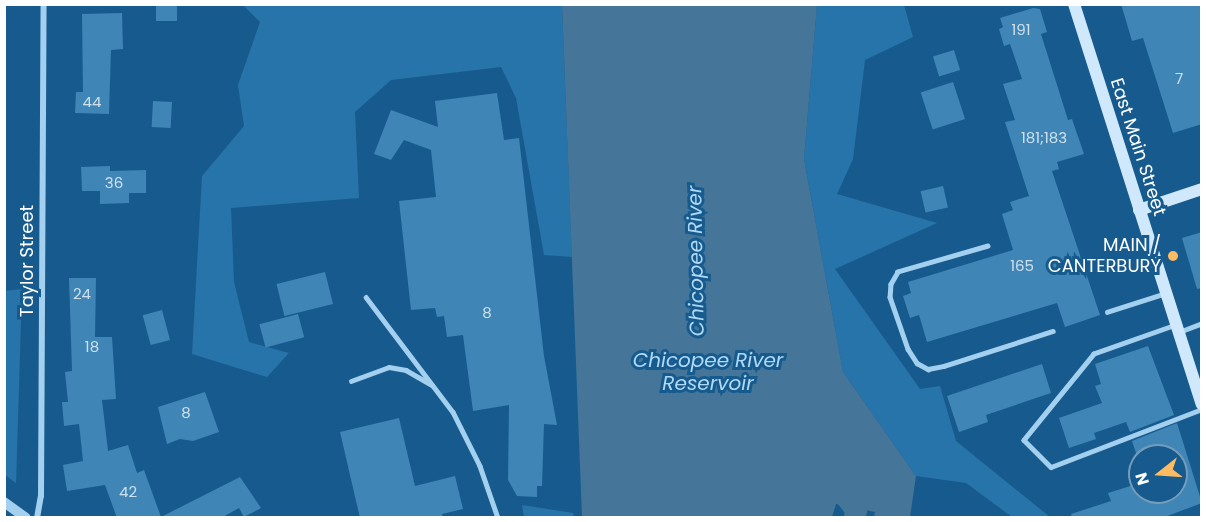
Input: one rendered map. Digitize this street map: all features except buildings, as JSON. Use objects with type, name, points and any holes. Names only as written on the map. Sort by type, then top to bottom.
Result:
[{"type":"main road","name":"East Main Street","points":[[1074,4],[1202,404]]},
{"type":"main road","points":[[1139,210],[1202,189]]},
{"type":"street","name":"Taylor Street","points":[[37,518],[42,496],[44,4]]},
{"type":"street","points":[[4,502],[19,516]]},
{"type":"lane","points":[[988,246],[898,272],[891,284],[890,297],[908,350],[917,363],[928,369],[944,366],[1053,331]]},
{"type":"lane","points":[[1107,312],[1166,293]]},
{"type":"lane","points":[[366,297],[434,387],[464,433],[498,518]]},
{"type":"lane","points":[[1202,323],[1178,328],[1094,354],[1024,440],[1051,467],[1202,409]]},
{"type":"lane","points":[[351,381],[389,367],[406,370],[434,387]]},
{"type":"shaded area","points":[[243,5],[562,5],[572,257],[544,255],[516,98],[501,67],[391,80],[355,112],[359,198],[231,208],[234,282],[249,342],[289,353],[267,377],[192,354],[202,176],[244,126],[238,85],[260,22]]},
{"type":"shaded area","points":[[817,5],[904,5],[913,37],[865,60],[853,159],[837,194],[937,223],[835,269],[920,389],[940,386],[956,441],[1050,517],[1012,517],[966,483],[916,476],[843,372],[804,159]]},
{"type":"shaded area","points":[[22,289],[16,483],[5,475],[4,291]]},
{"type":"shaded area","points":[[522,505],[573,513],[574,517],[524,517]]},
{"type":"water","name":"Chicopee River Reservoir","points":[[562,5],[817,5],[804,159],[843,372],[916,476],[910,517],[874,517],[875,512],[836,504],[832,517],[582,517]]},
{"type":"waterway","points":[[837,485],[856,509],[855,518]]},
{"type":"place","name":"MAIN / CANTERBURY","points":[[1173,256]]},
{"type":"water label","name":"Chicopee River","points":[[696,261]]}]
